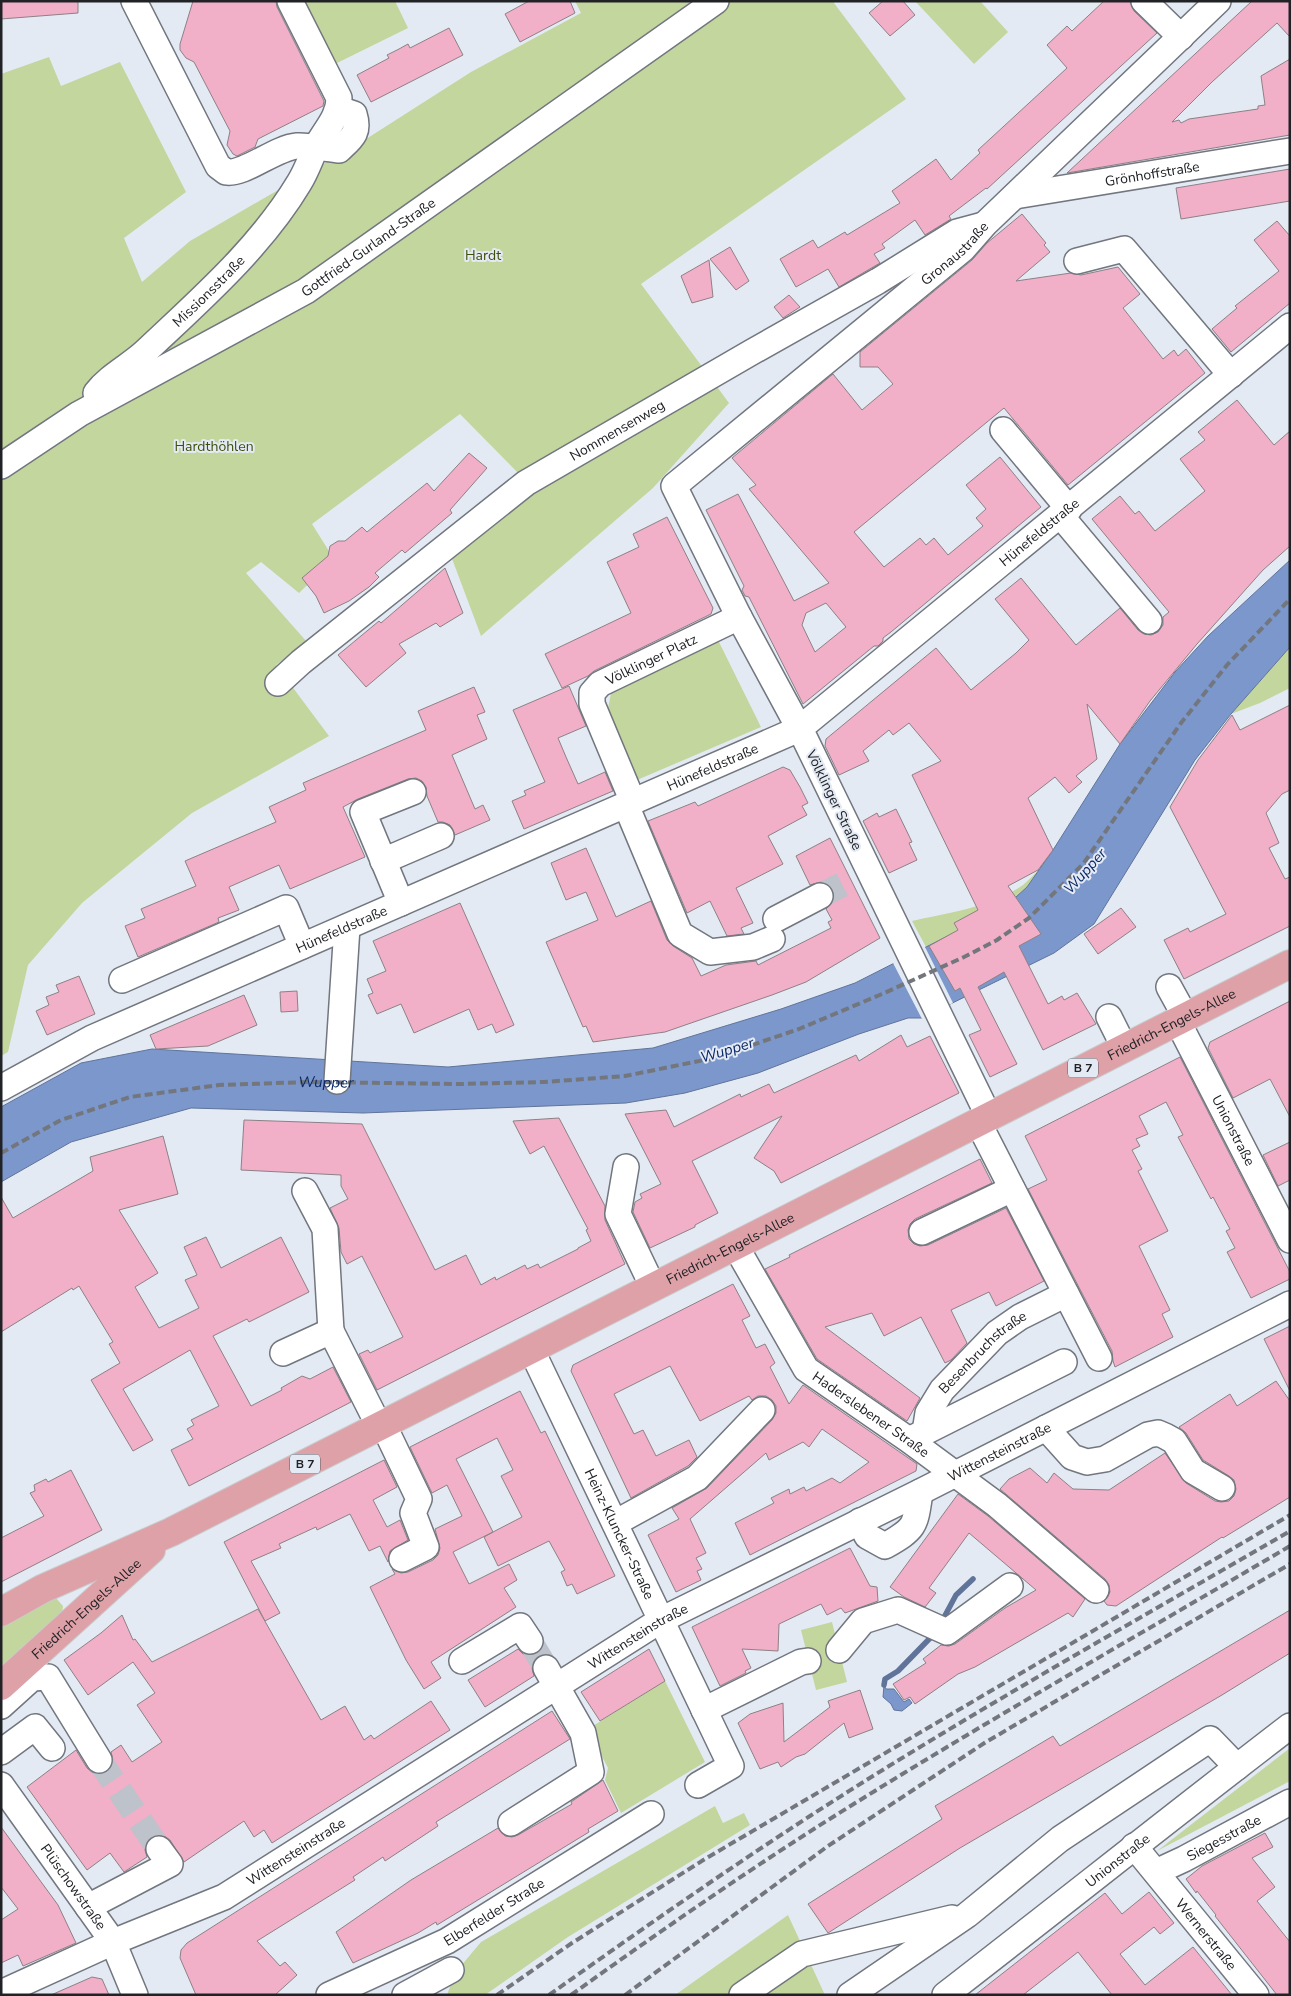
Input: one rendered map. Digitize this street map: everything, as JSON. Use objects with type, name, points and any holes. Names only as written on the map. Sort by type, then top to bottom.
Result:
[{"type":"main road","name":"Friedrich-Engels-Allee","points":[[1,1612],[42,1589],[171,1532],[1290,964]]},
{"type":"main road","name":"Friedrich-Engels-Allee","points":[[1,1686],[171,1532]]},
{"type":"main road","points":[[42,1589],[68,1592],[72,1599],[70,1622]]},
{"type":"street","points":[[134,1],[221,170],[232,173],[282,150],[298,145],[316,148]]},
{"type":"street","name":"Missionsstraße","points":[[79,414],[103,384],[132,364],[216,285],[262,235],[299,183],[316,148],[339,109],[339,98],[290,1]]},
{"type":"street","name":"Gottfried-Gurland-Straße","points":[[1,466],[79,414],[306,291],[716,1]]},
{"type":"street","points":[[1144,1],[1181,37]]},
{"type":"street","name":"Gronaustraße","points":[[674,486],[963,249],[985,224],[1218,1]]},
{"type":"street","name":"Grönhoffstraße","points":[[1015,196],[1290,151]]},
{"type":"street","name":"Nommensenweg","points":[[278,683],[301,662],[526,483],[878,281],[957,232],[985,224]]},
{"type":"street","points":[[1077,261],[1124,249],[1230,375]]},
{"type":"street","name":"Hünefeldstraße","points":[[1,1088],[92,1038],[798,729],[1290,326]]},
{"type":"street","points":[[1003,430],[1149,621]]},
{"type":"street","name":"Völklinger Straße","points":[[674,486],[739,617],[798,729],[860,876],[897,929],[937,1012],[983,1119]]},
{"type":"street","name":"Völklinger Platz","points":[[739,617],[600,684],[592,693],[592,704],[680,934],[710,952],[753,947],[774,929],[820,896]]},
{"type":"street","points":[[401,903],[363,812],[413,792]]},
{"type":"street","points":[[383,860],[441,836]]},
{"type":"street","points":[[122,980],[286,908],[302,946]]},
{"type":"street","points":[[337,1081],[347,927]]},
{"type":"street","name":"Unionstraße","points":[[1169,987],[1181,1018],[1290,1240]]},
{"type":"street","points":[[1109,1017],[1124,1047]]},
{"type":"street","points":[[983,1119],[1012,1189],[1099,1358]]},
{"type":"street","points":[[626,1168],[618,1214],[653,1287]]},
{"type":"street","points":[[922,1232],[1012,1189]]},
{"type":"street","points":[[305,1191],[325,1229],[331,1331],[419,1499],[413,1513],[426,1547],[402,1559]]},
{"type":"street","name":"Haderslebener Straße","points":[[734,1245],[806,1369],[917,1436],[955,1474],[1002,1509],[1096,1590]]},
{"type":"street","name":"Besenbruchstraße","points":[[917,1436],[928,1412],[942,1390],[997,1333],[1020,1317],[1066,1294]]},
{"type":"street","name":"Wittensteinstraße","points":[[1,1993],[113,1942],[224,1898],[552,1677],[661,1620],[920,1492],[1290,1304]]},
{"type":"street","points":[[282,1353],[331,1331]]},
{"type":"street","name":"Heinz-Kluncker-Straße","points":[[531,1349],[731,1766],[698,1785]]},
{"type":"street","points":[[917,1436],[1064,1362]]},
{"type":"street","points":[[615,1523],[697,1478],[762,1410]]},
{"type":"street","points":[[1046,1428],[1072,1457],[1087,1462],[1105,1459],[1148,1435],[1158,1433],[1174,1442],[1193,1471],[1222,1488]]},
{"type":"street","points":[[860,1521],[867,1536],[885,1546],[905,1535],[916,1522],[920,1492]]},
{"type":"street","points":[[839,1650],[863,1622],[898,1610],[947,1632],[1010,1586]]},
{"type":"street","points":[[462,1661],[520,1626],[530,1641]]},
{"type":"street","points":[[704,1710],[801,1662],[808,1661]]},
{"type":"street","points":[[1,1706],[32,1678],[48,1677],[99,1760]]},
{"type":"street","points":[[511,1824],[591,1772],[584,1733],[552,1677]]},
{"type":"street","name":"Unionstraße","points":[[945,1995],[1290,1726]]},
{"type":"street","points":[[1,1752],[36,1727],[52,1748]]},
{"type":"street","points":[[850,1995],[967,1915],[1060,1839],[1210,1739],[1237,1766]]},
{"type":"street","name":"Plüschowstraße","points":[[1,1785],[113,1942],[135,1995]]},
{"type":"street","name":"Siegesstraße","points":[[1156,1872],[1290,1802]]},
{"type":"street","name":"Elberfelder Straße","points":[[329,1995],[368,1987],[447,1941],[651,1814]]},
{"type":"street","name":"Wernerstraße","points":[[1134,1846],[1256,1995]]},
{"type":"street","points":[[88,1907],[170,1864],[159,1849]]},
{"type":"street","points":[[742,1995],[802,1954],[967,1915]]},
{"type":"street","points":[[405,1995],[451,1970]]},
{"type":"green space","points":[[304,1],[395,1],[408,28],[335,64]]},
{"type":"green space","name":"Hardt","points":[[575,1],[835,1],[834,3],[906,99],[641,284],[729,403],[653,488],[481,636],[451,556],[520,475],[460,414],[312,524],[334,559],[299,593],[261,562],[246,573],[307,642],[276,665],[329,736],[192,813],[82,903],[28,965],[8,1052],[1,1056],[1,74],[49,57],[61,86],[120,62],[186,192],[124,238],[142,282],[190,241],[363,141],[471,72],[581,13]]},
{"type":"green space","points":[[915,1],[980,1],[1008,32],[974,64]]},
{"type":"green space","points":[[717,638],[761,727],[637,780],[608,709],[611,693]]},
{"type":"green space","points":[[1290,647],[1290,688],[1260,703],[1231,714]]},
{"type":"green space","points":[[1040,869],[1027,887],[1005,907],[926,947],[912,921],[955,912],[998,899],[1023,885]]},
{"type":"green space","points":[[55,1597],[63,1606],[62,1614],[1,1668],[1,1625]]},
{"type":"green space","points":[[832,1622],[847,1682],[816,1690],[801,1630]]},
{"type":"green space","points":[[665,1681],[705,1762],[621,1813],[605,1780],[608,1768],[588,1729]]},
{"type":"green space","points":[[1290,1748],[1290,1781],[1157,1851]]},
{"type":"green space","points":[[715,1806],[723,1823],[744,1813],[750,1825],[568,1937],[485,1995],[447,1995],[455,1973],[481,1942]]},
{"type":"green space","points":[[788,1915],[825,1995],[675,1995]]},
{"type":"water","name":"Wupper","points":[[1290,560],[1290,647],[1231,714],[1195,760],[1094,924],[1054,953],[922,1018],[908,1018],[859,1034],[758,1073],[685,1093],[626,1103],[363,1113],[191,1108],[71,1142],[1,1182],[1,1107],[81,1063],[152,1049],[448,1067],[653,1048],[781,1009],[855,983],[1005,907],[1027,887],[1053,850],[1120,744],[1175,672],[1208,636]]},
{"type":"water","points":[[884,1685],[886,1689],[894,1689],[904,1702],[909,1699],[912,1703],[902,1711],[894,1710],[891,1704],[883,1697]]},
{"type":"pier","points":[[924,945],[953,1003],[922,1019],[892,961]]},
{"type":"building","points":[[1,1],[78,1],[78,13],[1,19]]},
{"type":"building","points":[[193,1],[276,1],[277,7],[324,101],[323,106],[258,139],[255,147],[237,156],[233,154],[227,145],[230,131],[194,62],[186,58],[180,50],[180,44]]},
{"type":"building","points":[[529,1],[570,1],[575,13],[520,42],[505,14]]},
{"type":"building","points":[[883,1],[903,1],[915,15],[890,36],[869,13]]},
{"type":"building","points":[[1104,1],[1130,1],[1134,11],[1157,33],[987,189],[949,216],[951,219],[925,235],[915,220],[882,244],[885,248],[874,254],[880,263],[839,287],[828,269],[796,287],[780,259],[813,240],[818,248],[845,232],[847,235],[900,203],[892,191],[936,159],[951,180],[980,153],[978,150],[1067,68],[1047,45],[1067,26],[1072,31]]},
{"type":"building","points":[[1252,1],[1290,1],[1290,37],[1277,23],[1212,82],[1172,122],[1179,120],[1181,123],[1189,119],[1258,109],[1258,106],[1265,105],[1261,76],[1290,59],[1290,135],[1067,173]]},
{"type":"building","points":[[449,28],[463,55],[371,102],[357,75],[389,58],[387,55],[408,44],[410,48]]},
{"type":"building","points":[[1290,169],[1290,201],[1181,219],[1176,188]]},
{"type":"building","points":[[1022,214],[1046,243],[1044,245],[1050,252],[1016,281],[1071,273],[1081,275],[1118,267],[1140,294],[1123,308],[1163,359],[1174,350],[1178,356],[1186,349],[1205,373],[1068,485],[1004,408],[854,532],[884,567],[920,538],[926,545],[934,538],[948,555],[983,526],[976,518],[986,509],[966,485],[1000,457],[1041,507],[883,638],[883,641],[878,646],[874,646],[803,704],[749,597],[745,596],[742,590],[744,586],[706,510],[738,494],[794,601],[829,583],[749,489],[756,485],[732,458],[833,374],[862,410],[893,384],[878,367],[860,367],[860,352],[972,260],[987,243]],"holes":[[[826,603],[846,627],[815,652],[802,625],[806,613]]]},
{"type":"building","points":[[1277,221],[1290,236],[1290,303],[1231,352],[1212,329],[1237,308],[1235,306],[1279,271],[1254,240]]},
{"type":"building","points":[[730,247],[749,281],[736,290],[710,259]]},
{"type":"building","points":[[709,260],[713,297],[692,303],[681,276]]},
{"type":"building","points":[[789,295],[800,307],[783,318],[774,307]]},
{"type":"building","points":[[1237,400],[1274,445],[1290,431],[1290,546],[1263,570],[1197,644],[1150,701],[1120,744],[1087,704],[1097,759],[1076,776],[1082,782],[1069,793],[1055,777],[1028,798],[1053,850],[1038,870],[1008,886],[1041,934],[1019,946],[1048,1004],[1062,996],[1064,1000],[1077,993],[1096,1024],[1043,1050],[1004,972],[978,987],[1017,1064],[990,1077],[969,1035],[981,1030],[960,988],[955,991],[929,946],[958,930],[954,923],[978,910],[912,775],[941,761],[909,723],[893,735],[889,730],[863,751],[869,761],[839,775],[825,746],[826,739],[936,648],[971,690],[1016,653],[1029,640],[995,599],[1021,578],[1076,645],[1120,608],[1138,630],[1144,634],[1151,635],[1158,632],[1163,625],[1163,617],[1169,612],[1092,519],[1120,496],[1135,514],[1139,511],[1155,531],[1205,491],[1180,459],[1205,440],[1198,432]]},
{"type":"building","points":[[469,453],[487,468],[450,510],[452,513],[405,553],[402,550],[375,573],[379,577],[369,587],[349,601],[324,613],[316,596],[302,578],[328,556],[330,546],[338,541],[345,541],[362,527],[367,532],[427,483],[434,491]]},
{"type":"building","points":[[667,517],[713,608],[711,614],[562,688],[545,654],[631,613],[607,562],[639,547],[633,534]]},
{"type":"building","points":[[445,568],[463,613],[440,627],[436,623],[399,644],[406,653],[366,687],[338,655],[379,621],[381,623]]},
{"type":"building","points":[[569,686],[586,726],[558,738],[578,784],[605,772],[613,791],[524,829],[512,801],[526,795],[524,791],[545,782],[513,710]]},
{"type":"building","points":[[474,687],[485,712],[477,715],[487,739],[452,755],[475,809],[483,805],[490,820],[455,835],[450,825],[438,822],[427,796],[426,787],[422,781],[416,778],[408,779],[343,807],[365,857],[290,889],[279,865],[229,887],[239,910],[218,918],[219,922],[138,957],[125,926],[145,918],[141,909],[196,886],[185,861],[276,822],[269,807],[306,790],[303,783],[426,730],[418,711]]},
{"type":"building","points":[[1290,705],[1290,790],[1282,794],[1266,813],[1279,843],[1269,848],[1285,879],[1290,877],[1290,926],[1184,979],[1164,940],[1188,928],[1190,932],[1226,914],[1170,807],[1198,760],[1232,715],[1240,730]]},
{"type":"building","points":[[783,767],[790,770],[808,803],[802,806],[807,815],[768,836],[783,864],[736,888],[753,923],[741,928],[744,934],[727,936],[710,901],[687,913],[648,821],[695,802],[698,806]]},
{"type":"building","points":[[896,809],[912,842],[909,843],[917,860],[889,873],[863,821],[877,813],[879,817]]},
{"type":"building","points":[[830,838],[880,938],[806,982],[772,995],[665,1032],[593,1042],[586,1026],[583,1027],[546,942],[598,920],[586,892],[566,900],[551,863],[586,848],[616,917],[651,901],[667,940],[692,958],[701,976],[726,965],[756,961],[758,965],[831,928],[828,922],[832,920],[826,909],[832,903],[833,890],[828,884],[821,882],[810,885],[796,856]]},
{"type":"building","points":[[460,903],[514,1025],[496,1033],[492,1024],[478,1030],[469,1009],[414,1033],[401,1004],[377,1014],[368,995],[373,993],[367,979],[386,971],[373,941]]},
{"type":"building","points":[[1121,908],[1136,927],[1098,954],[1084,934]]},
{"type":"building","points":[[79,976],[95,1014],[47,1035],[36,1011],[49,1005],[46,997],[59,992],[56,985]]},
{"type":"building","points":[[297,991],[298,1011],[281,1012],[280,992]]},
{"type":"building","points":[[244,995],[257,1025],[208,1046],[156,1049],[150,1035]]},
{"type":"building","points":[[1290,1001],[1290,1117],[1270,1079],[1233,1098],[1208,1048],[1210,1042]]},
{"type":"building","points":[[901,1035],[907,1047],[930,1036],[959,1093],[781,1183],[774,1171],[754,1158],[782,1116],[692,1161],[718,1213],[695,1225],[695,1227],[650,1248],[633,1212],[635,1202],[642,1198],[640,1194],[661,1184],[625,1114],[666,1110],[674,1127],[740,1094],[741,1097],[769,1084],[774,1093],[856,1055],[859,1061]]},
{"type":"building","points":[[1180,1057],[1290,1272],[1290,1279],[1251,1298],[1227,1252],[1235,1248],[1226,1231],[1230,1229],[1213,1197],[1211,1199],[1178,1137],[1183,1135],[1166,1102],[1139,1116],[1148,1134],[1136,1139],[1140,1146],[1132,1150],[1142,1169],[1138,1171],[1168,1231],[1139,1246],[1170,1310],[1162,1314],[1173,1337],[1115,1367],[1112,1351],[1028,1189],[1047,1180],[1025,1136]]},
{"type":"building","points":[[559,1118],[605,1206],[605,1220],[625,1264],[377,1390],[359,1354],[368,1350],[370,1353],[403,1337],[362,1256],[347,1264],[341,1252],[339,1228],[330,1208],[348,1199],[341,1186],[341,1175],[241,1170],[244,1120],[362,1124],[435,1270],[466,1255],[481,1285],[495,1277],[496,1280],[525,1265],[527,1269],[538,1264],[540,1268],[591,1241],[586,1230],[588,1229],[544,1146],[530,1154],[513,1121]]},
{"type":"building","points":[[163,1136],[178,1194],[119,1210],[158,1273],[135,1287],[159,1328],[199,1308],[185,1280],[197,1275],[184,1247],[206,1237],[221,1268],[281,1237],[309,1292],[249,1322],[247,1319],[213,1336],[251,1406],[282,1390],[281,1388],[302,1376],[310,1379],[333,1367],[351,1402],[189,1486],[171,1450],[193,1439],[187,1429],[194,1425],[191,1420],[219,1406],[190,1350],[123,1389],[153,1440],[133,1451],[91,1380],[120,1363],[109,1344],[113,1342],[79,1286],[73,1290],[72,1288],[1,1332],[1,1197],[13,1218],[93,1171],[90,1157]]},
{"type":"building","points":[[1290,1142],[1290,1180],[1278,1186],[1263,1155]]},
{"type":"building","points":[[980,1159],[992,1183],[915,1219],[910,1224],[908,1230],[909,1239],[914,1244],[920,1246],[928,1245],[1006,1208],[1044,1281],[996,1306],[989,1292],[951,1310],[967,1343],[951,1360],[945,1363],[921,1317],[884,1336],[872,1313],[825,1327],[920,1398],[907,1421],[817,1359],[765,1269],[790,1257],[789,1255]]},
{"type":"building","points":[[733,1284],[750,1316],[742,1320],[756,1348],[765,1344],[775,1363],[770,1367],[789,1404],[803,1385],[917,1464],[916,1471],[750,1555],[735,1523],[774,1503],[771,1498],[789,1489],[790,1494],[804,1487],[806,1491],[832,1478],[840,1483],[869,1462],[822,1429],[809,1447],[803,1442],[769,1460],[766,1453],[690,1519],[706,1553],[696,1558],[702,1569],[697,1571],[701,1580],[676,1592],[648,1535],[679,1519],[672,1508],[707,1488],[772,1420],[776,1413],[776,1406],[766,1396],[758,1396],[752,1400],[749,1396],[700,1421],[670,1366],[614,1394],[634,1434],[643,1430],[656,1456],[689,1440],[697,1457],[688,1466],[631,1498],[571,1371],[573,1365]]},
{"type":"building","points":[[1290,1326],[1290,1391],[1264,1339]]},
{"type":"building","points":[[1276,1381],[1290,1401],[1290,1497],[1222,1537],[1116,1606],[1107,1605],[1104,1601],[1110,1592],[1109,1585],[1105,1579],[1000,1489],[1009,1479],[1030,1468],[1047,1483],[1054,1473],[1073,1489],[1109,1490],[1165,1453],[1186,1483],[1215,1501],[1229,1501],[1234,1496],[1236,1489],[1234,1480],[1203,1460],[1186,1433],[1179,1427],[1230,1394],[1237,1406]]},
{"type":"building","points":[[520,1391],[541,1433],[545,1431],[615,1576],[577,1594],[572,1584],[567,1586],[561,1572],[565,1570],[549,1541],[498,1566],[484,1537],[493,1532],[453,1552],[469,1584],[509,1564],[517,1580],[504,1588],[516,1607],[431,1662],[441,1678],[424,1689],[406,1660],[370,1587],[395,1574],[392,1569],[401,1573],[408,1572],[433,1560],[438,1555],[440,1548],[435,1529],[462,1516],[447,1485],[432,1493],[410,1447]],"holes":[[[497,1438],[513,1470],[501,1476],[522,1517],[493,1532],[456,1459]]]},
{"type":"building","points":[[384,1460],[397,1487],[373,1500],[387,1527],[400,1520],[408,1540],[390,1551],[388,1562],[380,1546],[369,1551],[350,1514],[317,1530],[316,1527],[279,1544],[281,1548],[251,1561],[280,1613],[265,1621],[224,1542]]},
{"type":"building","points":[[71,1470],[102,1530],[1,1582],[1,1538],[44,1516],[30,1493],[35,1491],[34,1485],[46,1479],[48,1482]]},
{"type":"building","points":[[958,1494],[988,1516],[1085,1599],[1073,1617],[1068,1613],[975,1667],[958,1674],[915,1704],[910,1697],[904,1700],[893,1684],[926,1663],[923,1659],[941,1645],[949,1646],[955,1644],[1005,1608],[1036,1590],[969,1533],[929,1588],[936,1593],[925,1607],[904,1597],[890,1587]]},
{"type":"building","points":[[850,1548],[870,1586],[877,1587],[878,1601],[845,1613],[841,1608],[827,1615],[821,1604],[779,1624],[778,1651],[742,1649],[751,1668],[745,1671],[746,1673],[720,1686],[692,1627]]},
{"type":"building","points":[[258,1609],[321,1720],[345,1706],[364,1740],[371,1735],[374,1739],[431,1701],[450,1730],[272,1843],[264,1830],[254,1837],[244,1821],[184,1862],[170,1840],[158,1835],[151,1837],[146,1843],[147,1857],[124,1872],[110,1853],[87,1870],[27,1787],[76,1750],[87,1768],[93,1773],[100,1774],[106,1772],[111,1767],[113,1760],[111,1752],[121,1745],[132,1762],[162,1742],[137,1705],[155,1693],[133,1662],[88,1695],[64,1660],[122,1615],[133,1640],[135,1639],[152,1662]]},
{"type":"building","points":[[1290,1610],[1290,1653],[1222,1695],[960,1848],[828,1933],[808,1904],[942,1819],[935,1806],[1053,1736],[1060,1746]]},
{"type":"building","points":[[518,1649],[523,1654],[530,1655],[538,1653],[542,1649],[545,1654],[538,1656],[533,1661],[534,1676],[485,1707],[468,1680]]},
{"type":"building","points":[[649,1649],[665,1681],[600,1721],[581,1692]]},
{"type":"building","points":[[860,1690],[873,1729],[849,1738],[844,1723],[805,1754],[796,1757],[781,1767],[778,1762],[760,1769],[738,1723],[750,1714],[783,1703],[784,1742],[830,1707],[828,1701]]},
{"type":"building","points":[[552,1711],[570,1739],[436,1822],[438,1826],[385,1861],[383,1857],[353,1877],[355,1880],[257,1941],[280,1966],[285,1962],[297,1975],[275,1995],[196,1995],[180,1958],[181,1950],[187,1943]]},
{"type":"building","points":[[603,1780],[618,1811],[588,1829],[589,1832],[437,1925],[436,1922],[418,1933],[353,1963],[336,1932],[411,1880],[498,1828],[505,1836],[512,1837],[518,1835],[572,1804],[571,1802]]},
{"type":"building","points":[[1,1827],[58,1905],[76,1943],[23,1966],[18,1955],[1,1963],[1,1920],[18,1909],[1,1887]]},
{"type":"building","points":[[1265,1833],[1273,1847],[1252,1858],[1275,1887],[1257,1901],[1290,1942],[1290,1995],[1277,1995],[1186,1879],[1202,1866]]},
{"type":"building","points":[[1149,1892],[1174,1923],[1160,1934],[1154,1927],[1120,1954],[1145,1985],[1193,1947],[1232,1995],[1112,1995],[1078,1952],[1023,1995],[975,1995],[1105,1893],[1122,1914]]},
{"type":"building","points":[[92,1977],[102,1979],[109,1995],[51,1995]]},
{"type":"waterway","points":[[941,1623],[956,1595],[973,1579]]},
{"type":"waterway","points":[[884,1685],[885,1679],[898,1671],[935,1633]]},
{"type":"tunnel","points":[[820,896],[851,880]]},
{"type":"tunnel","points":[[530,1641],[546,1668]]},
{"type":"tunnel","points":[[99,1760],[159,1849]]},
{"type":"railway","points":[[1,1153],[61,1120],[130,1097],[219,1085],[310,1082],[459,1084],[544,1082],[625,1076],[714,1058],[799,1029],[882,994],[997,940],[1029,918],[1083,864],[1181,723],[1227,665],[1290,599]]},
{"type":"railway","points":[[497,1995],[572,1943],[705,1859],[1290,1515]]},
{"type":"railway","points":[[549,1995],[711,1882],[928,1742],[1290,1531]]},
{"type":"railway","points":[[571,1995],[693,1909],[817,1827],[993,1720],[1290,1546]]},
{"type":"railway","points":[[625,1995],[828,1846],[986,1742],[1290,1564]]},
{"type":"park label","name":"Hardthöhlen","points":[[214,446]]}]
